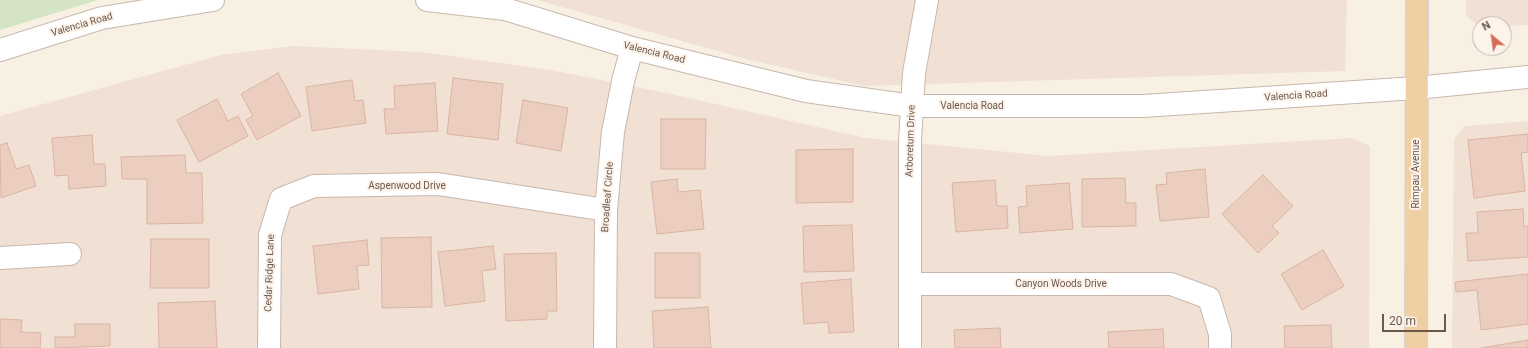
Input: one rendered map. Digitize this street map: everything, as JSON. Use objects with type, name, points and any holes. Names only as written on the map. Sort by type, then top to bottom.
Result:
[{"type":"main road","name":"Rimpau Avenue","points":[[1416,348],[1417,0]]},
{"type":"street","name":"Valencia Road","points":[[0,50],[102,18],[213,0]]},
{"type":"street","name":"Valencia Road","points":[[427,0],[504,9],[632,48],[806,91],[912,106],[1142,106],[1416,88],[1528,77]]},
{"type":"street","name":"Arboretum Drive","points":[[910,348],[910,141],[914,73],[927,0]]},
{"type":"street","name":"Broadleaf Circle","points":[[605,348],[606,210],[613,132],[623,80],[632,48]]},
{"type":"street","name":"Aspenwood Drive","points":[[281,199],[314,186],[438,184],[606,210]]},
{"type":"street","name":"Cedar Ridge Lane","points":[[269,348],[270,235],[281,199]]},
{"type":"street","points":[[0,258],[70,254]]},
{"type":"street","name":"Canyon Woods Drive","points":[[910,284],[1171,284],[1209,298],[1220,334],[1220,348]]},
{"type":"shaded area","points":[[537,0],[1347,0],[1345,71],[864,86],[746,59]]},
{"type":"shaded area","points":[[1466,0],[1528,0],[1528,25],[1512,26],[1512,16],[1472,16],[1472,21],[1466,15]]},
{"type":"shaded area","points":[[292,46],[421,52],[551,70],[662,92],[866,138],[1048,156],[1352,138],[1370,146],[1369,348],[0,348],[0,116],[221,55]]},
{"type":"shaded area","points":[[1528,121],[1528,348],[1452,348],[1454,139],[1465,126]]},
{"type":"green space","points":[[0,0],[98,0],[0,30]]},
{"type":"building","points":[[278,73],[301,116],[257,140],[246,120],[253,116],[241,94]]},
{"type":"building","points":[[453,78],[503,84],[498,140],[447,134]]},
{"type":"building","points":[[352,80],[355,101],[363,100],[366,123],[312,131],[306,87]]},
{"type":"building","points":[[435,83],[438,131],[386,134],[384,109],[395,109],[394,86]]},
{"type":"building","points":[[217,99],[228,121],[238,116],[248,136],[199,162],[177,120]]},
{"type":"building","points":[[523,100],[568,108],[561,151],[516,143]]},
{"type":"building","points":[[661,119],[706,119],[705,169],[661,169]]},
{"type":"building","points":[[1528,134],[1528,152],[1521,153],[1525,191],[1474,198],[1468,140]]},
{"type":"building","points":[[92,135],[94,164],[105,164],[106,186],[69,189],[68,175],[55,176],[52,138]]},
{"type":"building","points":[[7,143],[16,169],[29,165],[36,186],[1,198],[0,145]]},
{"type":"building","points":[[853,149],[853,202],[796,203],[796,150]]},
{"type":"building","points":[[185,155],[186,173],[202,173],[203,223],[147,224],[147,179],[122,179],[121,157]]},
{"type":"building","points":[[1205,169],[1209,217],[1160,221],[1156,185],[1167,184],[1166,173]]},
{"type":"building","points":[[1263,175],[1293,206],[1272,226],[1279,233],[1258,253],[1222,214]]},
{"type":"building","points":[[1125,178],[1126,203],[1136,203],[1136,226],[1082,227],[1082,179]]},
{"type":"building","points":[[677,179],[678,192],[700,190],[704,229],[657,234],[651,182]]},
{"type":"building","points":[[995,180],[997,206],[1007,206],[1008,228],[956,232],[952,183]]},
{"type":"building","points":[[1069,183],[1073,229],[1020,233],[1018,207],[1027,206],[1026,186]]},
{"type":"building","points":[[1523,209],[1524,227],[1528,226],[1528,257],[1468,261],[1466,233],[1478,233],[1477,212]]},
{"type":"building","points":[[852,225],[854,271],[804,272],[803,226]]},
{"type":"building","points":[[431,237],[432,307],[382,308],[381,238]]},
{"type":"building","points":[[151,239],[209,239],[209,288],[150,288]]},
{"type":"building","points":[[367,240],[369,265],[357,266],[359,289],[318,294],[313,246]]},
{"type":"building","points":[[493,246],[496,269],[482,271],[485,301],[445,306],[438,252]]},
{"type":"building","points":[[1323,250],[1344,286],[1302,310],[1281,274]]},
{"type":"building","points":[[556,253],[557,311],[547,311],[547,319],[506,321],[504,254]]},
{"type":"building","points":[[655,253],[700,253],[700,298],[655,298]]},
{"type":"building","points":[[1528,274],[1528,324],[1481,330],[1477,290],[1456,292],[1455,282]]},
{"type":"building","points":[[851,279],[854,332],[829,333],[828,322],[804,324],[801,283]]},
{"type":"building","points":[[215,301],[217,348],[159,348],[158,303]]},
{"type":"building","points":[[708,307],[711,348],[654,348],[652,311]]},
{"type":"building","points":[[0,319],[22,320],[21,332],[41,333],[40,348],[0,348]]},
{"type":"building","points":[[75,324],[110,324],[110,346],[55,348],[55,337],[75,337]]},
{"type":"building","points":[[1331,325],[1332,348],[1285,348],[1284,326]]},
{"type":"building","points":[[1000,328],[1001,348],[955,348],[954,330]]},
{"type":"building","points":[[1163,329],[1164,348],[1109,348],[1108,332]]},
{"type":"building","points":[[1528,340],[1528,348],[1481,348]]}]
